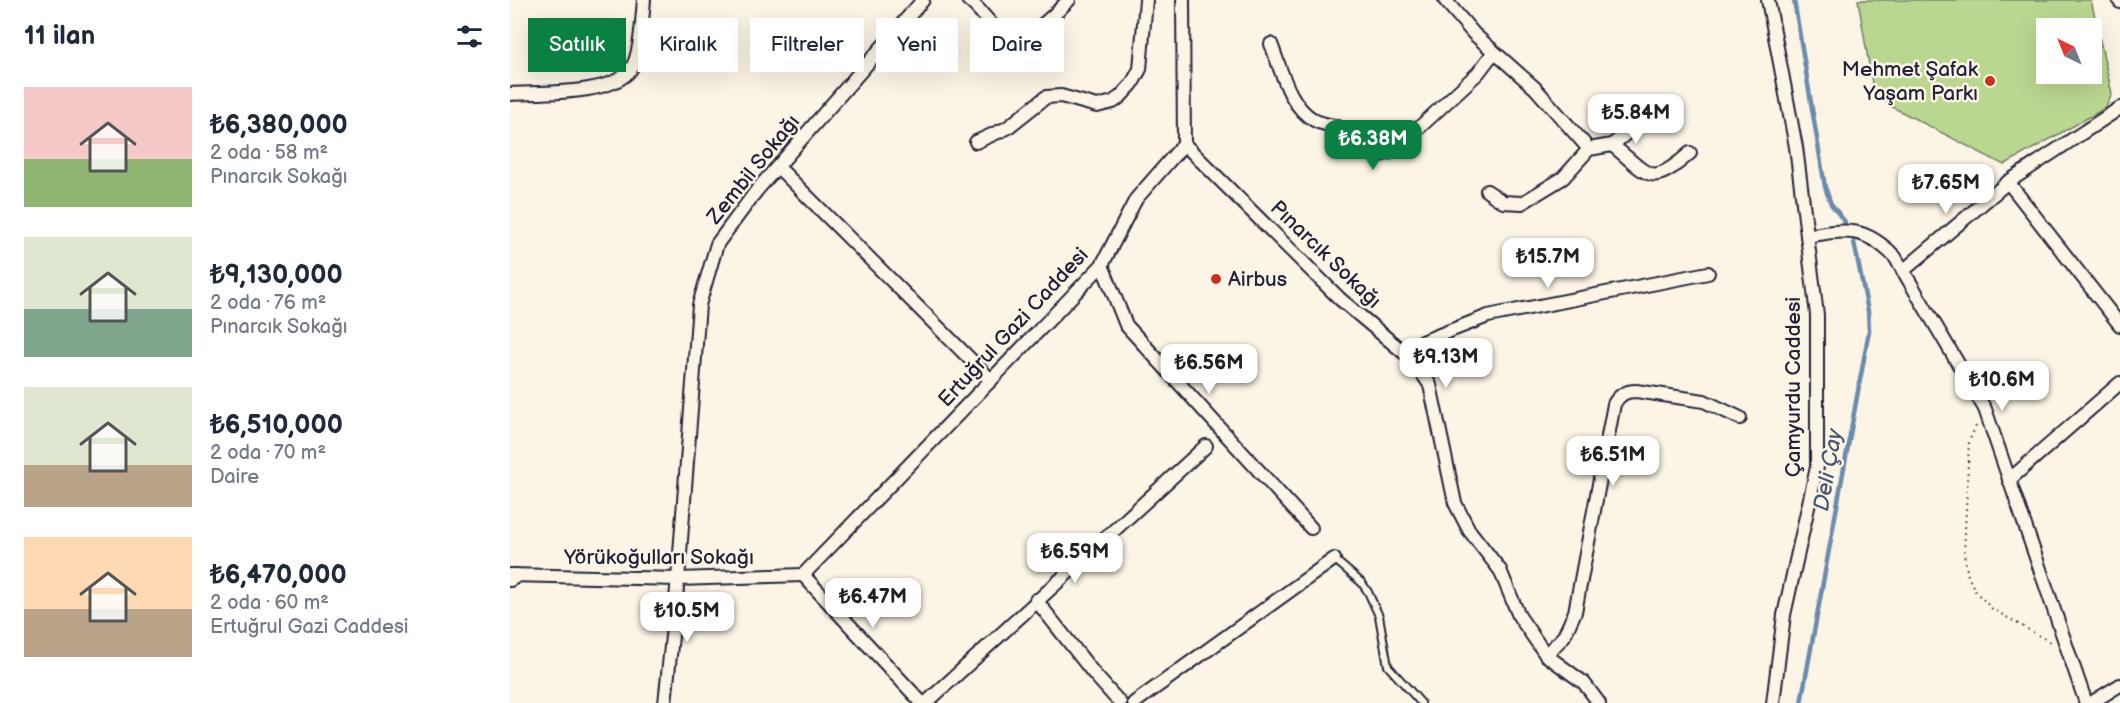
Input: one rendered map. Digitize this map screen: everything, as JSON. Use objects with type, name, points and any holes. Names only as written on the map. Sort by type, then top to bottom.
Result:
[{"type":"street","points":[[510,94],[614,84],[632,68],[641,32],[644,0]]},
{"type":"street","name":"Zembil Sokağı","points":[[665,703],[678,579],[699,305],[717,244],[778,167],[923,0]]},
{"type":"street","points":[[968,0],[997,30],[1014,36],[1034,32],[1069,0]]},
{"type":"street","points":[[976,142],[1007,128],[1046,97],[1061,96],[1097,106],[1113,102],[1120,97],[1132,84],[1140,69],[1146,0]]},
{"type":"street","points":[[1183,0],[1184,144]]},
{"type":"street","points":[[1445,0],[1474,34],[1535,88],[1588,149]]},
{"type":"street","name":"Çamyurdu Caddesi","points":[[1768,0],[1796,147],[1817,315],[1816,467],[1784,615],[1773,703]]},
{"type":"street","points":[[1271,44],[1293,98],[1301,110],[1325,125],[1339,127],[1365,151],[1376,156],[1394,151],[1478,73],[1494,52]]},
{"type":"street","points":[[1903,271],[2008,182],[2120,108]]},
{"type":"street","points":[[1487,191],[1503,202],[1522,203],[1563,178],[1588,149],[1612,145],[1654,111]]},
{"type":"street","name":"Ertuğrul Gazi Caddesi","points":[[803,575],[1102,265],[1137,200],[1184,144]]},
{"type":"street","name":"Pınarcık Sokağı","points":[[1184,144],[1340,298],[1414,361],[1430,385],[1455,503],[1469,530],[1500,570],[1519,616],[1546,655],[1584,683],[1599,703]]},
{"type":"street","points":[[1612,145],[1646,172],[1657,175],[1668,172],[1690,153]]},
{"type":"street","points":[[778,167],[991,380]]},
{"type":"street","points":[[2008,182],[2120,325]]},
{"type":"street","points":[[1807,236],[1841,230],[1862,232],[1880,242],[1895,257],[1985,409],[2086,703]]},
{"type":"street","points":[[1102,265],[1126,325],[1311,528]]},
{"type":"street","points":[[1401,350],[1488,316],[1708,273]]},
{"type":"street","points":[[2009,480],[2120,382]]},
{"type":"street","points":[[1546,655],[1564,636],[1575,612],[1607,438],[1617,398],[1622,394],[1636,391],[1704,401],[1740,418]]},
{"type":"street","points":[[803,575],[924,703],[1206,446]]},
{"type":"street","points":[[1134,703],[1334,559]]},
{"type":"street","name":"Yörükoğulları Sokağı","points":[[512,576],[678,579],[803,575]]},
{"type":"street","points":[[1036,600],[1120,703]]},
{"type":"street","points":[[2091,703],[2120,685]]},
{"type":"lane","points":[[1334,559],[1362,583],[1368,592],[1378,616],[1388,666],[1421,703]]},
{"type":"path","points":[[1985,409],[1969,441],[1964,555],[1968,576],[1975,591],[1991,608],[2069,652]]},
{"type":"green space","name":"Mehmet Şafak Yaşam Parkı","points":[[1858,0],[2091,0],[2095,18],[2036,18],[2036,84],[2102,84],[2102,49],[2112,94],[2107,105],[2004,165],[1892,107],[1873,89]]},
{"type":"waterway","name":"Deli Çay","points":[[1794,0],[1825,187],[1831,204],[1845,222]]},
{"type":"waterway","name":"Deli Çay","points":[[1801,703],[1869,331],[1868,311],[1854,242]]},
{"type":"place","name":"Mehmet Şafak Yaşam Parkı","points":[[1990,81]]},
{"type":"place","name":"Airbus","points":[[1216,279]]}]
